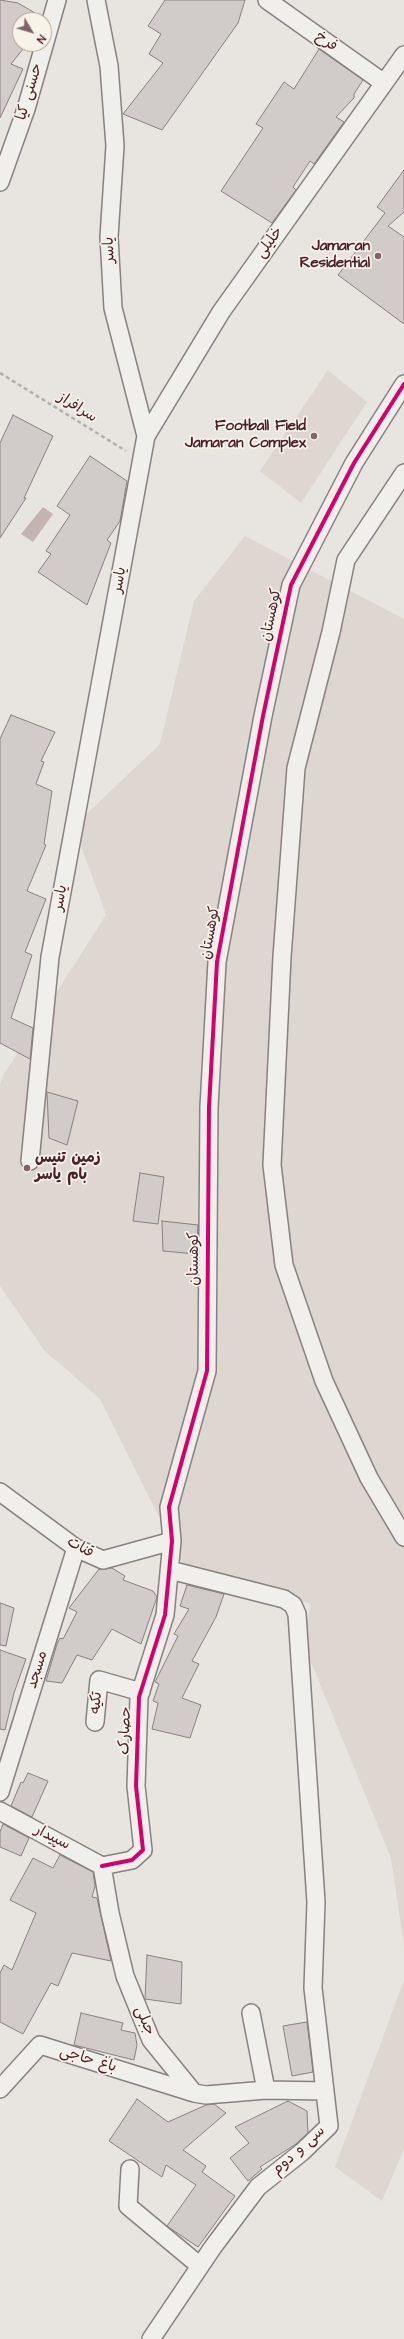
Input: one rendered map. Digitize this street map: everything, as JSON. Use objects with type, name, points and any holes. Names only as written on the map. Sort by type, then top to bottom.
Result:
[{"type":"street","name":"حسنی کیا","points":[[0,182],[26,109],[57,0]]},
{"type":"street","name":"یاسر","points":[[30,1160],[50,957],[146,436],[114,308],[109,237],[115,146],[109,66],[96,0]]},
{"type":"street","name":"فرخ","points":[[267,0],[384,83]]},
{"type":"street","name":"خلیلی","points":[[146,436],[221,312],[404,55]]},
{"type":"street","name":"کوهستان","points":[[170,1570],[172,1541],[169,1507],[207,1371],[209,1107],[217,962],[263,716],[291,585],[354,463],[404,384]]},
{"type":"street","points":[[404,473],[346,560],[331,632],[296,768],[282,957],[272,1165],[284,1265],[324,1381],[369,1478],[404,1537]]},
{"type":"street","name":"قنات","points":[[0,1492],[76,1548],[103,1560],[172,1541]]},
{"type":"street","name":"مسجد","points":[[0,1792],[76,1548]]},
{"type":"street","name":"سی و دوم","points":[[151,2339],[200,2266],[258,2187],[302,2152],[329,2126],[313,1988],[316,1902],[297,1614],[293,1606],[284,1599],[170,1570]]},
{"type":"street","name":"حصارک","points":[[102,1866],[132,1860],[143,1850],[136,1786],[141,1692],[165,1615],[170,1570]]},
{"type":"street","name":"تکیه","points":[[95,1722],[99,1680],[141,1692]]},
{"type":"street","name":"سپیدار","points":[[0,1812],[102,1866]]},
{"type":"street","name":"جبلی","points":[[102,1866],[108,1906],[125,1976],[151,2040],[194,2093]]},
{"type":"street","points":[[251,2013],[266,2090]]},
{"type":"street","name":"باغ حاجی","points":[[0,2089],[40,2045],[194,2093]]},
{"type":"street","points":[[194,2093],[206,2095],[266,2090],[325,2091]]},
{"type":"street","points":[[130,2168],[128,2206],[200,2266]]},
{"type":"shaded area","name":"Football Field Jamaran Complex","points":[[328,370],[367,402],[301,503],[260,471]]},
{"type":"shaded area","points":[[43,507],[53,514],[33,542],[21,534]]},
{"type":"shaded area","points":[[245,536],[404,619],[404,1946],[391,1858],[302,1640],[311,1604],[186,1571],[100,1399],[44,1350],[0,1286],[0,1085],[4,1074],[106,915],[74,826],[160,744],[194,601]]},
{"type":"shaded area","points":[[404,1980],[404,2149],[382,2201],[335,2167]]},
{"type":"building","points":[[0,0],[18,3],[33,12],[12,12],[12,52],[21,52],[11,64],[23,69],[0,118]]},
{"type":"building","points":[[165,0],[245,0],[238,23],[162,130],[123,114],[163,63],[149,54],[161,34],[148,26]]},
{"type":"building","points":[[319,49],[363,80],[354,94],[354,98],[336,117],[344,122],[314,164],[310,161],[293,187],[296,190],[272,223],[221,191],[263,128],[256,124],[284,82],[294,89]]},
{"type":"building","name":"Jamaran Residential","points":[[404,170],[404,212],[388,226],[404,237],[404,324],[338,275],[385,213],[377,207]]},
{"type":"building","points":[[13,415],[53,436],[24,498],[26,498],[0,538],[0,443]]},
{"type":"building","points":[[90,456],[127,481],[120,521],[107,540],[111,543],[87,605],[38,572],[51,554],[46,551],[70,515],[57,506]]},
{"type":"building","points":[[11,715],[55,732],[41,761],[44,762],[36,784],[52,791],[44,844],[46,845],[27,891],[46,899],[25,952],[32,955],[11,1018],[33,1028],[30,1059],[0,1043],[0,739]]},
{"type":"building","points":[[47,1092],[78,1101],[67,1145],[49,1138]]},
{"type":"building","points":[[140,1173],[164,1177],[158,1224],[133,1221]]},
{"type":"building","points":[[162,1221],[198,1225],[196,1254],[163,1251]]},
{"type":"building","points":[[112,1568],[125,1576],[123,1580],[153,1591],[157,1597],[141,1644],[112,1629],[92,1660],[77,1655],[62,1683],[46,1681],[57,1644],[60,1638],[63,1639],[77,1612],[69,1608],[99,1569]]},
{"type":"building","points":[[187,1585],[224,1594],[216,1617],[192,1661],[199,1664],[182,1698],[201,1705],[190,1738],[152,1729],[158,1703],[153,1701],[159,1684],[155,1682],[178,1636],[174,1634],[189,1609],[180,1606]]},
{"type":"building","points":[[0,1603],[14,1608],[6,1646],[0,1645]]},
{"type":"building","points":[[0,1650],[26,1659],[14,1693],[5,1730],[0,1729]]},
{"type":"building","points":[[28,1773],[48,1781],[32,1817],[11,1806],[21,1782],[23,1783]]},
{"type":"building","points":[[3,1824],[29,1838],[21,1856],[0,1847],[0,1832]]},
{"type":"building","points":[[60,1855],[93,1872],[95,1886],[92,1897],[97,1898],[111,1961],[72,1953],[58,1986],[51,1983],[23,2034],[0,2022],[0,1973],[4,1965],[12,1970],[36,1913],[10,1900],[33,1858],[53,1868]]},
{"type":"building","points":[[147,1955],[182,1962],[181,2004],[145,1999]]},
{"type":"building","points":[[81,2013],[123,2023],[121,2030],[135,2033],[137,2045],[134,2060],[74,2045]]},
{"type":"building","points":[[307,2022],[313,2072],[292,2076],[283,2026]]},
{"type":"building","points":[[137,2099],[168,2122],[206,2105],[214,2104],[226,2113],[183,2150],[206,2166],[202,2172],[235,2196],[198,2247],[167,2226],[196,2185],[166,2165],[162,2177],[109,2141]]},
{"type":"building","points":[[288,2101],[307,2111],[308,2133],[296,2144],[260,2167],[262,2169],[248,2181],[230,2158],[249,2143],[235,2127]]},
{"type":"cycle path","points":[[102,1866],[132,1860],[143,1850],[136,1786],[139,1697],[165,1615],[172,1541],[169,1507],[207,1371],[209,1107],[217,962],[263,716],[291,585],[354,463],[404,384]]},
{"type":"place","name":"Jamaran Residential","points":[[378,256]]},
{"type":"place","name":"Football Field Jamaran Complex","points":[[314,436]]},
{"type":"place","name":"زمین تنیس بام یاسر","points":[[27,1168]]}]
